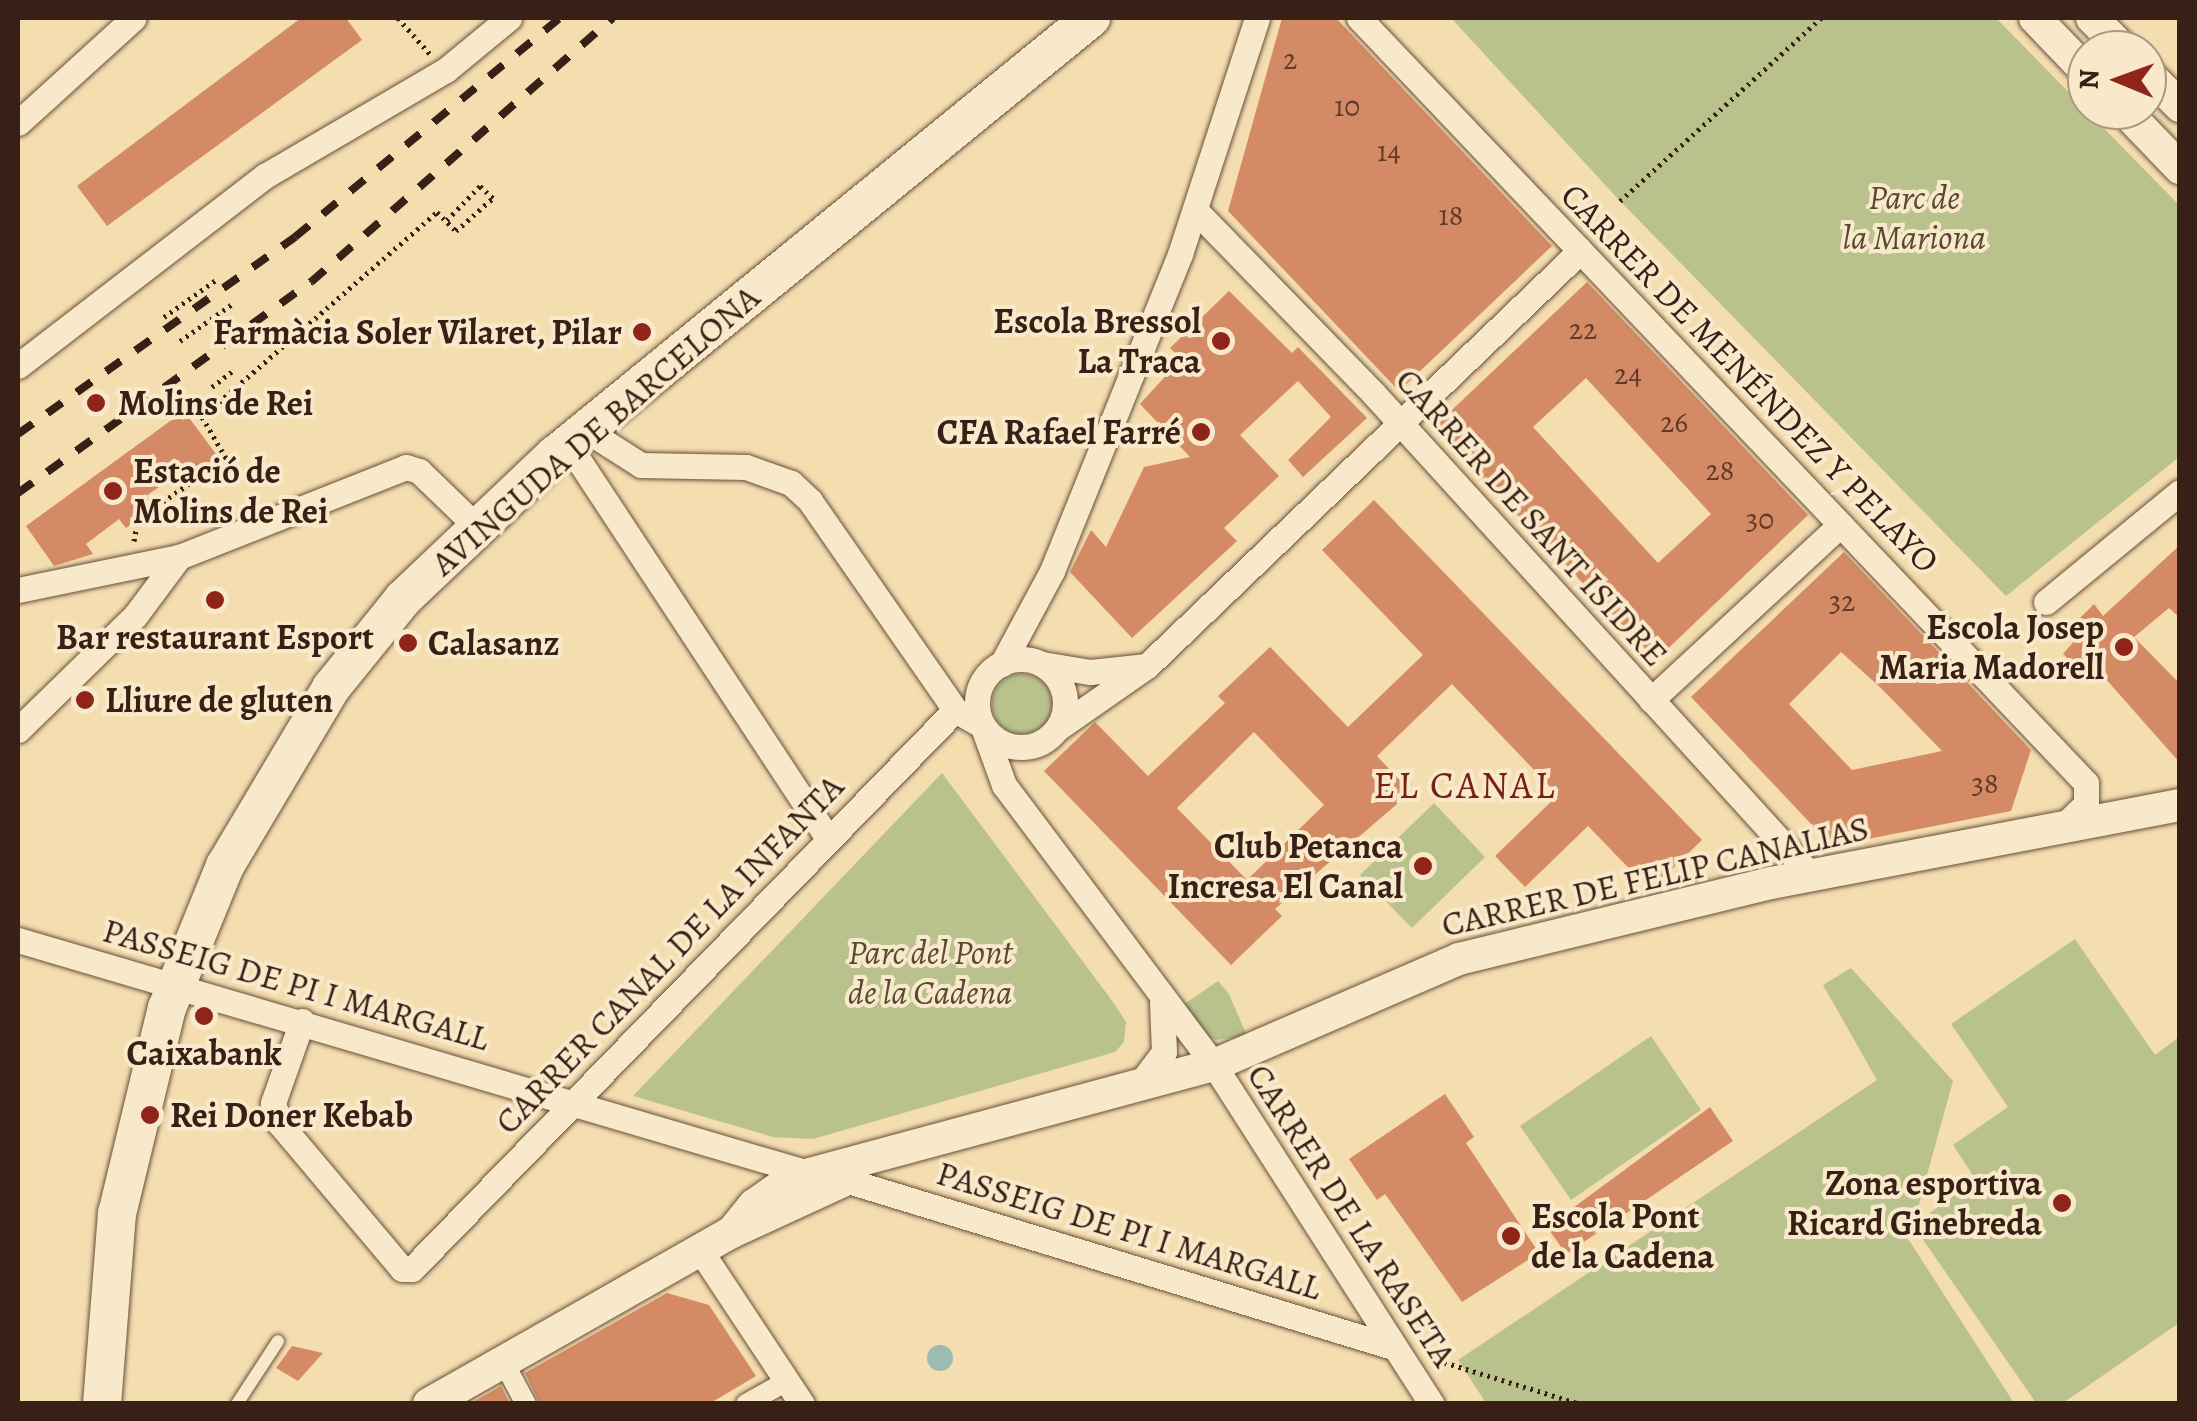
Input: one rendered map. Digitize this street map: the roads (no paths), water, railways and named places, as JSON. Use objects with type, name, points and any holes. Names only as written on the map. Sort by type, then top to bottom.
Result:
[{"type":"main road","name":"AVINGUDA DE BARCELONA","points":[[102,1404],[117,1214],[175,984],[225,866],[297,738],[374,634],[476,526],[577,437],[1091,18]]},
{"type":"street","points":[[18,123],[134,18]]},
{"type":"street","points":[[18,366],[266,176],[446,70],[510,18]]},
{"type":"street","points":[[982,727],[977,694],[1002,664],[1052,571],[1196,211],[1257,18]]},
{"type":"street","name":"CARRER DE MENÉNDEZ Y PELAYO","points":[[1360,18],[2086,783],[2080,816],[2054,833]]},
{"type":"street","points":[[2035,18],[2067,51]]},
{"type":"street","points":[[2143,130],[2180,168]]},
{"type":"street","name":"CARRER DE SANT ISIDRE","points":[[1196,211],[1402,426],[1811,875]]},
{"type":"street","points":[[1020,800],[1022,763],[1054,733],[1147,666],[1402,426],[1580,250]]},
{"type":"street","points":[[577,437],[641,465],[746,468],[791,483],[810,500],[955,710],[1011,747],[1054,733]]},
{"type":"street","points":[[577,437],[828,838]]},
{"type":"street","points":[[18,590],[179,557],[406,467],[420,471],[476,526]]},
{"type":"street","points":[[2046,602],[2180,492]]},
{"type":"street","points":[[1651,700],[1840,525]]},
{"type":"street","points":[[18,730],[135,616],[179,557]]},
{"type":"street","points":[[1002,664],[1042,664],[1090,672],[1147,666]]},
{"type":"street","points":[[1042,664],[1062,686],[1054,733]]},
{"type":"street","name":"CARRER CANAL DE LA INFANTA","points":[[302,1021],[272,1104],[280,1124],[402,1269],[412,1270],[955,710]]},
{"type":"street","name":"CARRER DE LA RASETA","points":[[982,727],[996,773],[1020,800],[1160,998],[1186,1054],[1214,1065],[1425,1401]]},
{"type":"street","name":"CARRER DE FELIP CANALIAS","points":[[794,1174],[933,1143],[1214,1065],[1458,959],[1811,875],[2054,833],[2180,804]]},
{"type":"street","name":"PASSEIG DE PI I MARGALL","points":[[18,940],[302,1021],[794,1174]]},
{"type":"street","points":[[1139,1085],[1164,1052],[1160,998]]},
{"type":"street","name":"CARRER DE FELIP CANALIAS","points":[[429,1404],[700,1250],[844,1180],[933,1143]]},
{"type":"street","points":[[746,1227],[773,1202],[791,1192],[794,1174]]},
{"type":"street","name":"PASSEIG DE PI I MARGALL","points":[[844,1180],[1393,1347]]},
{"type":"street","points":[[700,1250],[802,1404]]},
{"type":"street","points":[[502,1361],[526,1404]]},
{"type":"street","points":[[746,1404],[787,1381]]},
{"type":"lane","points":[[237,1404],[278,1341]]},
{"type":"water","points":[[940,1345],[949,1349],[953,1358],[949,1367],[940,1371],[931,1367],[927,1358],[931,1349]]},
{"type":"railway","points":[[18,434],[295,237],[560,18]]},
{"type":"railway","points":[[18,493],[311,282],[613,18]]},
{"type":"place","name":"Farmàcia Soler Vilaret, Pilar","points":[[642,332]]},
{"type":"place","name":"Escola Bressol La Traca","points":[[1221,341]]},
{"type":"place","name":"Molins de Rei","points":[[96,403]]},
{"type":"place","name":"CFA Rafael Farré","points":[[1201,432]]},
{"type":"place","name":"Estació de Molins de Rei","points":[[113,491]]},
{"type":"place","name":"Bar restaurant Esport","points":[[215,600]]},
{"type":"place","name":"Calasanz","points":[[408,643]]},
{"type":"place","name":"Escola Josep Maria Madorell","points":[[2124,647]]},
{"type":"place","name":"Lliure de gluten","points":[[85,700]]},
{"type":"place","name":"Club Petanca Incresa El Canal","points":[[1423,866]]},
{"type":"place","name":"Caixabank","points":[[204,1016]]},
{"type":"place","name":"Rei Doner Kebab","points":[[150,1115]]},
{"type":"place","name":"Zona esportiva Ricard Ginebreda","points":[[2062,1203]]},
{"type":"place","name":"Escola Pont de la Cadena","points":[[1511,1236]]},
{"type":"district","name":"EL CANAL","points":[[1465,786]]},
{"type":"park label","name":"Parc de la Mariona","points":[[1914,217]]},
{"type":"park label","name":"Parc del Pont de la Cadena","points":[[930,972]]}]
